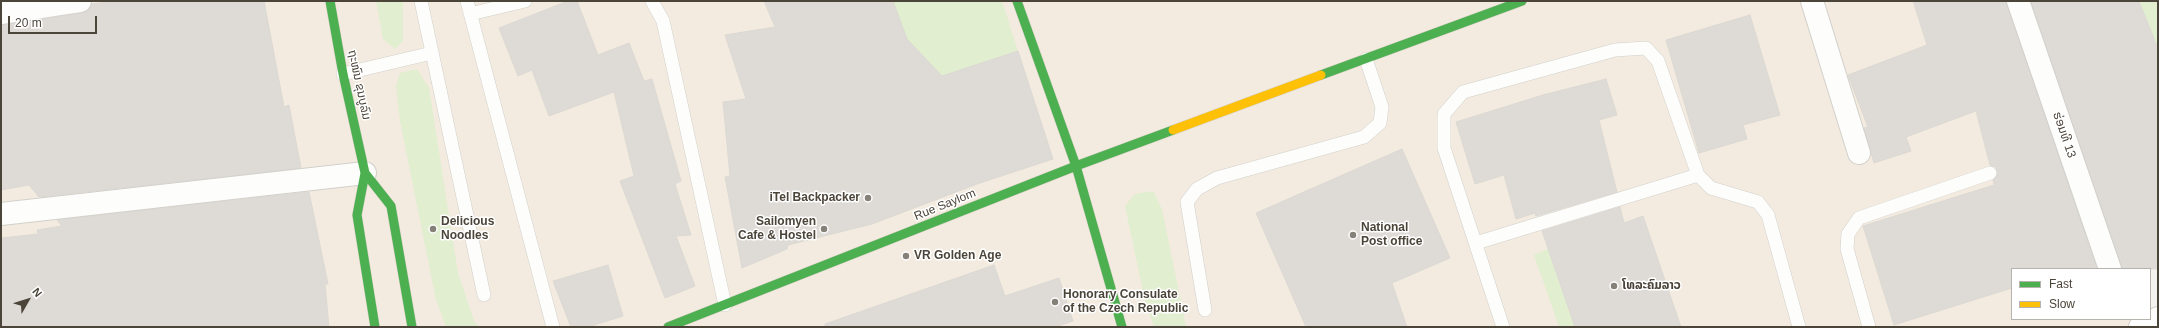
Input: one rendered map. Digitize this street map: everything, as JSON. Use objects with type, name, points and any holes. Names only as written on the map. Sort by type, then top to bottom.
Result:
[{"type":"street","points":[[1,13],[80,1]]},
{"type":"street","name":"ຖະໜົນ ຂຸນບູລົມ","points":[[330,1],[343,74],[365,173],[357,215],[375,327]]},
{"type":"street","points":[[1017,1],[1076,166],[1122,327]]},
{"type":"street","name":"Rue Saylom","points":[[668,327],[1076,166],[1522,1]]},
{"type":"street","points":[[1812,1],[1859,153]]},
{"type":"street","name":"ຮ່ອມທີ 13","points":[[2018,1],[2110,268]]},
{"type":"street","points":[[1,214],[365,173]]},
{"type":"street","name":"ຖະໜົນ ຂຸນບູລົມ","points":[[365,173],[391,206],[412,327]]},
{"type":"street","points":[[2140,327],[2158,318]]},
{"type":"lane","points":[[421,1],[484,295]]},
{"type":"lane","points":[[467,1],[553,327]]},
{"type":"lane","points":[[470,14],[525,1]]},
{"type":"lane","points":[[652,1],[663,21],[725,305]]},
{"type":"lane","points":[[1503,327],[1444,148],[1444,114],[1463,92],[1615,50],[1646,48],[1658,61],[1698,175],[1711,188],[1758,202],[1768,215],[1800,327]]},
{"type":"lane","points":[[343,74],[432,53]]},
{"type":"lane","points":[[1205,310],[1187,202],[1197,189],[1217,178],[1364,137],[1380,123],[1382,107],[1366,59]]},
{"type":"lane","points":[[1869,327],[1846,249],[1848,234],[1859,218],[1990,173]]},
{"type":"lane","points":[[1476,243],[1698,175]]},
{"type":"shaded area","points":[[1,1],[2044,1],[2130,268],[2011,268],[2011,320],[2146,320],[2149,327],[1,327]]},
{"type":"green space","points":[[376,1],[403,1],[403,41],[395,49],[383,39]]},
{"type":"green space","points":[[893,1],[1002,1],[1018,51],[942,76],[860,21],[897,12]]},
{"type":"green space","points":[[2140,1],[2158,1],[2157,48],[2142,9]]},
{"type":"green space","points":[[417,69],[429,88],[458,273],[474,321],[479,327],[446,327],[436,300],[400,121],[396,86],[400,73]]},
{"type":"green space","points":[[1153,191],[1162,209],[1186,327],[1154,327],[1145,301],[1125,206],[1135,194]]},
{"type":"green space","points":[[1548,249],[1575,327],[1559,327],[1534,255]]},
{"type":"building","points":[[115,1],[264,1],[284,107],[289,105],[301,168],[39,197],[29,185],[1,190],[1,25],[82,13],[88,10],[92,4]]},
{"type":"building","points":[[568,1],[577,1],[598,55],[629,43],[644,81],[652,79],[681,181],[675,184],[691,235],[676,236],[695,286],[665,298],[620,181],[634,176],[614,92],[549,116],[532,70],[518,76],[499,28]]},
{"type":"building","points":[[764,1],[893,1],[907,39],[942,76],[1018,51],[1053,159],[977,184],[872,224],[788,245],[787,249],[742,268],[725,177],[730,176],[723,102],[746,99],[725,35],[775,27]]},
{"type":"building","points":[[1913,1],[2006,1],[2097,268],[2011,268],[2011,288],[1894,325],[1863,226],[1994,185],[1993,180],[1998,174],[1996,167],[1990,165],[1976,111],[1906,137],[1911,151],[1874,163],[1864,128],[1868,127],[1848,75],[1927,45]]},
{"type":"building","points":[[2031,1],[2139,1],[2158,49],[2158,269],[2122,268]]},
{"type":"building","points":[[1750,15],[1780,115],[1743,125],[1747,139],[1699,153],[1666,40]]},
{"type":"building","points":[[1606,79],[1617,115],[1599,120],[1617,192],[1536,216],[1535,213],[1516,219],[1504,175],[1475,184],[1456,122],[1543,95]]},
{"type":"building","name":"National Post office","points":[[1402,149],[1450,258],[1392,283],[1407,327],[1306,327],[1256,213]]},
{"type":"building","points":[[309,192],[328,284],[325,284],[329,327],[1,327],[1,238],[38,234],[37,230],[62,226],[57,220]]},
{"type":"building","name":"ໂທລະຄົມລາວ","points":[[1620,207],[1624,223],[1643,216],[1681,327],[1575,327],[1542,231]]},
{"type":"building","points":[[608,265],[623,316],[588,327],[571,327],[553,281]]},
{"type":"building","points":[[994,265],[1005,296],[1059,278],[1073,321],[1055,327],[825,327],[825,324]]},
{"type":"traffic: fast","points":[[330,1],[343,74],[365,173],[357,215],[375,327]]},
{"type":"traffic: fast","points":[[1017,1],[1076,166],[1122,327]]},
{"type":"traffic: fast","points":[[1321,75],[1522,1]]},
{"type":"traffic: fast","points":[[668,327],[1076,166],[1173,130]]},
{"type":"traffic: fast","points":[[365,173],[391,206],[412,327]]},
{"type":"traffic: slow","points":[[1173,130],[1321,75]]},
{"type":"place","name":"iTel Backpacker","points":[[868,198]]},
{"type":"place","name":"Delicious Noodles","points":[[433,229]]},
{"type":"place","name":"Sailomyen Cafe & Hostel","points":[[824,229]]},
{"type":"place","name":"National Post office","points":[[1353,235]]},
{"type":"place","name":"VR Golden Age","points":[[906,256]]},
{"type":"place","name":"ໂທລະຄົມລາວ","points":[[1614,286]]},
{"type":"place","name":"Honorary Consulate of the Czech Republic","points":[[1055,302]]}]
